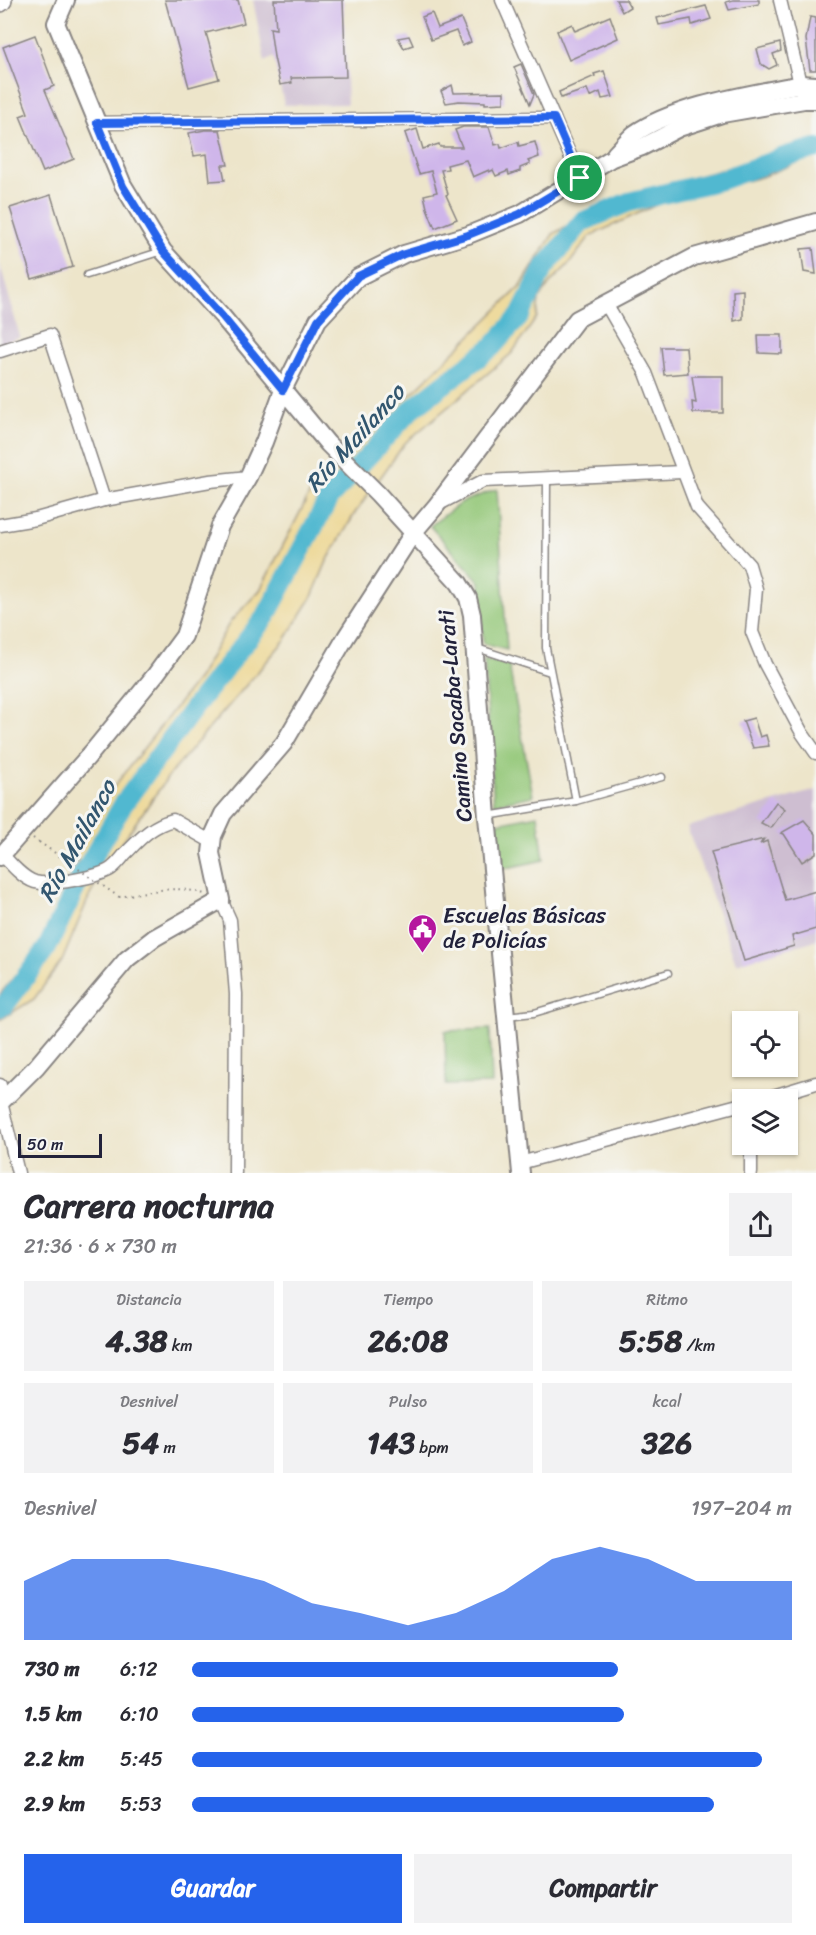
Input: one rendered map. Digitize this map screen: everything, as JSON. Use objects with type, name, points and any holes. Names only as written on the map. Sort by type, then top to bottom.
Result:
[{"type":"main road","name":"Camino Sacaba-Larati","points":[[66,0],[56,23],[123,186],[163,251],[222,316],[328,444],[378,494],[459,583],[468,598],[472,615],[487,817],[520,1168]]},
{"type":"main road","points":[[1,855],[93,751],[184,636],[220,526],[248,477],[283,390],[318,320],[358,276],[404,254],[468,235],[520,214],[612,158],[634,135],[664,118],[714,102],[809,92]]},
{"type":"main road","points":[[0,1096],[36,1067],[127,959],[154,939],[221,900],[211,853],[213,836],[223,814],[284,743],[346,637],[413,533],[577,320],[694,257],[816,222]]},
{"type":"street","points":[[502,0],[580,178]]},
{"type":"street","points":[[780,0],[809,92]]},
{"type":"street","points":[[97,123],[554,118]]},
{"type":"street","points":[[606,304],[645,373],[697,507],[749,565],[756,589],[752,632],[765,664],[802,733],[816,753]]},
{"type":"street","points":[[0,351],[50,335],[104,500]]},
{"type":"street","points":[[436,506],[483,481],[682,472]]},
{"type":"street","points":[[0,525],[36,519],[104,500],[210,481],[248,477]]},
{"type":"street","points":[[1,855],[35,882],[64,882],[111,869],[158,824],[173,820],[212,842]]},
{"type":"street","points":[[221,900],[230,920],[236,994],[235,1173]]},
{"type":"street","points":[[796,1089],[816,1083]]},
{"type":"street","points":[[0,1096],[22,1172]]},
{"type":"street","points":[[520,1168],[732,1107]]},
{"type":"street","points":[[751,1155],[751,1173]]},
{"type":"lane","points":[[87,275],[163,251]]},
{"type":"lane","points":[[547,478],[546,648],[576,801]]},
{"type":"lane","points":[[474,647],[550,672]]},
{"type":"lane","points":[[487,817],[576,801],[662,777]]},
{"type":"lane","points":[[506,1016],[534,1013],[668,973]]},
{"type":"path","points":[[39,842],[119,897],[164,890],[197,892],[221,900]]},
{"type":"shaded area","points":[[253,0],[343,0],[347,104],[284,105],[274,57],[265,62]]},
{"type":"shaded area","points":[[0,264],[20,337],[0,344]]},
{"type":"shaded area","points":[[816,790],[816,940],[736,963],[687,827]]},
{"type":"green space","points":[[497,489],[507,650],[483,644],[480,582],[430,526],[462,502]]},
{"type":"green space","points":[[484,659],[509,665],[533,796],[494,804]]},
{"type":"green space","points":[[538,815],[544,860],[502,869],[497,823]]},
{"type":"green space","points":[[490,1029],[492,1084],[446,1085],[445,1031]]},
{"type":"sand","points":[[816,139],[816,157],[761,177],[658,204],[590,236],[539,299],[537,317],[512,353],[405,443],[355,513],[327,561],[311,599],[285,640],[170,774],[106,865],[88,899],[62,961],[34,999],[0,1020],[0,994],[40,946],[78,861],[71,853],[99,806],[199,677],[230,622],[260,590],[309,495],[356,437],[414,391],[521,286],[553,234],[593,211],[638,192],[721,170]]},
{"type":"building","points":[[165,0],[238,0],[244,23],[206,33],[219,79],[189,87]]},
{"type":"building","points":[[274,0],[343,0],[346,77],[291,78],[292,83],[280,85],[270,28],[276,29]]},
{"type":"building","points":[[616,0],[626,0],[630,7],[622,12]]},
{"type":"building","points":[[759,0],[759,4],[729,10],[726,2]]},
{"type":"building","points":[[706,6],[711,19],[692,25],[691,19],[659,25],[657,18]]},
{"type":"building","points":[[432,13],[438,28],[461,19],[471,42],[462,46],[456,31],[431,40],[422,17]]},
{"type":"building","points":[[610,16],[618,38],[569,60],[557,31],[572,24],[575,31]]},
{"type":"building","points":[[810,17],[816,18],[816,70],[810,70],[806,39]]},
{"type":"building","points":[[35,35],[54,86],[45,90],[74,159],[43,172],[20,116],[28,113],[3,47]]},
{"type":"building","points":[[409,36],[413,45],[404,48],[398,38]]},
{"type":"building","points":[[780,43],[781,51],[773,54],[777,65],[769,69],[761,64],[757,49]]},
{"type":"building","points":[[521,64],[534,94],[530,104],[514,67]]},
{"type":"building","points":[[604,71],[613,97],[602,99],[600,92],[590,97],[587,89],[561,98],[559,92]]},
{"type":"building","points":[[452,85],[454,93],[504,92],[504,103],[485,104],[485,102],[459,101],[446,103],[441,91]]},
{"type":"building","points":[[463,127],[489,127],[495,145],[500,144],[501,148],[518,142],[519,146],[535,142],[539,157],[528,161],[530,164],[520,168],[520,171],[509,175],[508,171],[496,176],[493,170],[489,172],[489,170],[473,177],[466,160],[447,165],[448,169],[441,170],[448,194],[446,195],[457,219],[435,228],[424,195],[437,192],[431,171],[419,174],[405,133],[417,129],[423,149],[439,144],[440,147],[462,147],[455,130]]},
{"type":"building","points":[[220,130],[228,165],[222,165],[225,180],[210,181],[207,154],[194,156],[189,133]]},
{"type":"building","points":[[51,195],[73,267],[32,279],[10,208]]},
{"type":"building","points":[[813,248],[816,274],[804,272],[801,249]]},
{"type":"building","points":[[743,290],[743,319],[734,321],[733,291]]},
{"type":"building","points":[[758,335],[782,335],[782,354],[759,353]]},
{"type":"building","points":[[661,347],[686,347],[688,373],[664,375]]},
{"type":"building","points":[[692,376],[723,376],[723,413],[693,413],[692,402],[696,403]]},
{"type":"building","points":[[754,718],[760,737],[766,735],[769,746],[753,748],[743,721]]},
{"type":"building","points":[[776,802],[785,809],[771,828],[761,823]]},
{"type":"building","points":[[804,820],[816,834],[816,853],[802,862],[784,834],[781,833]]},
{"type":"building","points":[[764,839],[760,844],[767,841],[785,900],[816,891],[816,929],[792,936],[794,946],[744,961],[711,852]]},
{"type":"waterway","name":"Río Mailanco","points":[[0,1008],[5,1005],[47,948],[80,879],[124,803],[202,697],[266,616],[329,498],[413,408],[492,347],[520,316],[544,268],[582,222],[629,202],[721,180],[816,148]]},
{"type":"place","name":"Escuelas Básicas de Policías","points":[[422,954]]},
{"type":"route","points":[[554,118],[580,178],[520,214],[468,235],[404,254],[358,276],[318,320],[283,390],[222,316],[163,251],[123,186],[97,123],[554,118]]}]
